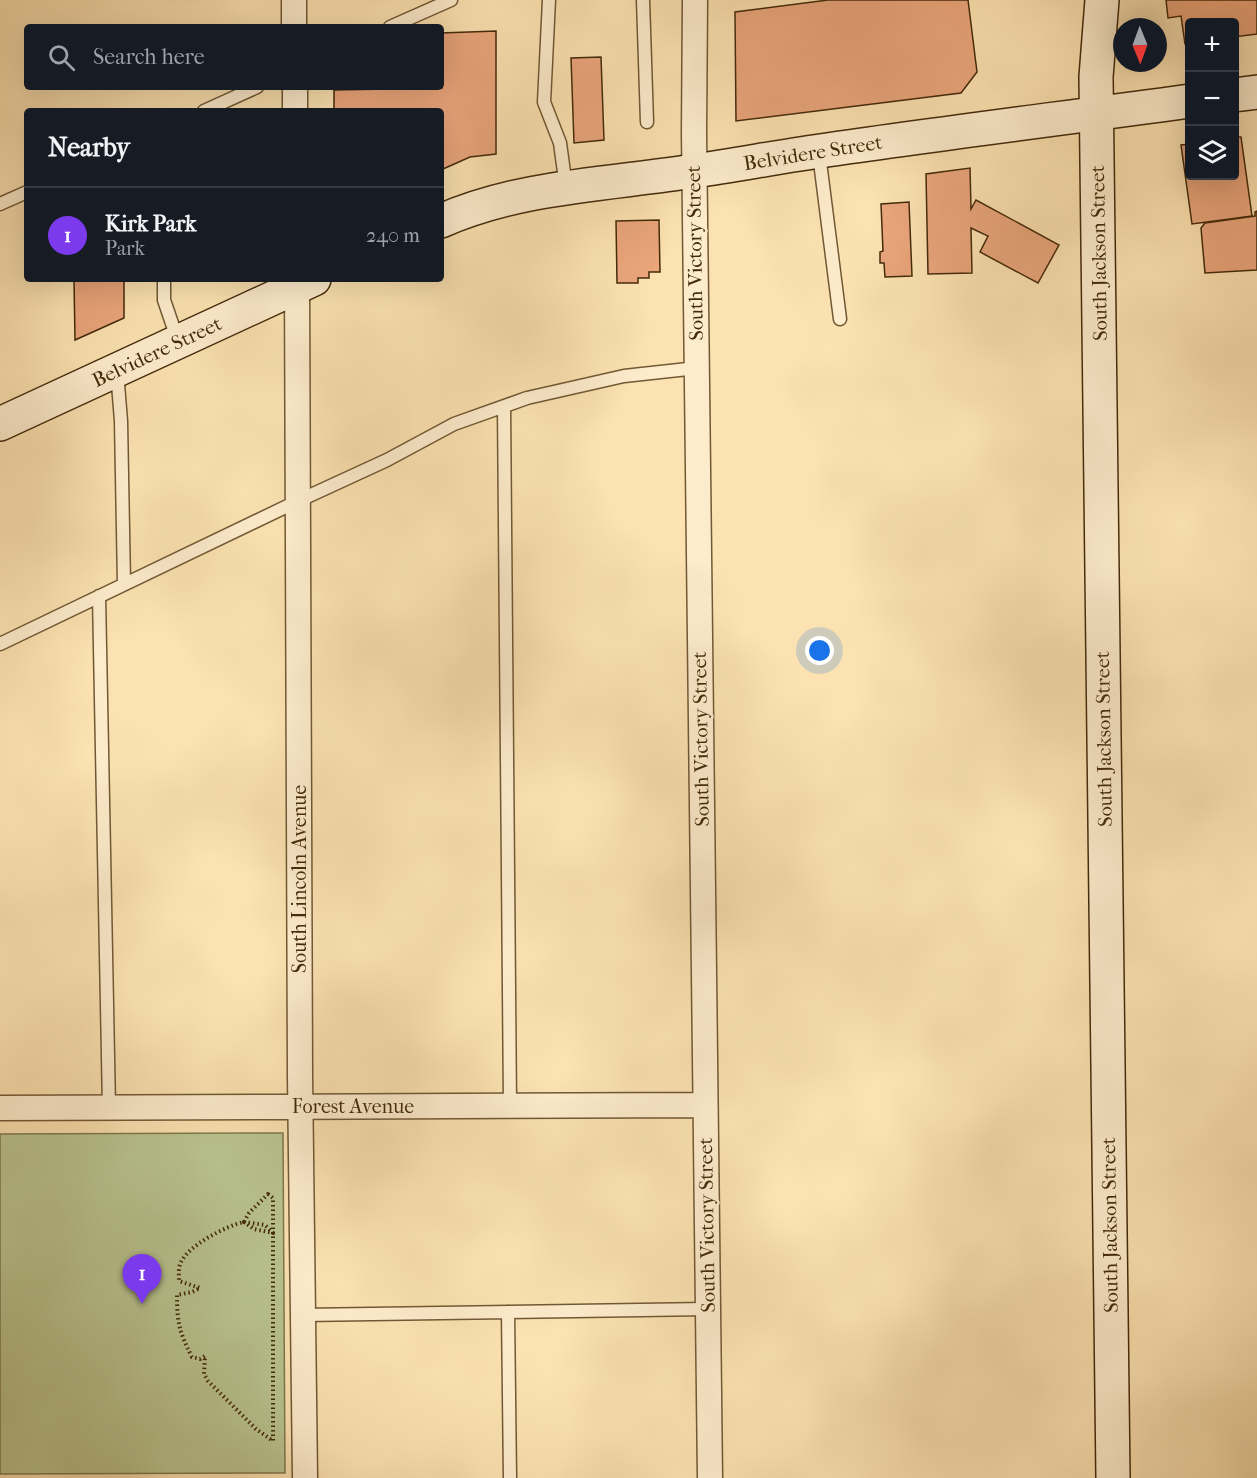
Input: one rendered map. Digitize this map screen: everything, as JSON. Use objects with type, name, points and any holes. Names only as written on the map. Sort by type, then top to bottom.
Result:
[{"type":"street","points":[[294,0],[294,24]]},
{"type":"street","name":"South Victory Street","points":[[695,0],[710,1478]]},
{"type":"street","name":"South Jackson Street","points":[[1102,0],[1096,77],[1113,1478]]},
{"type":"street","points":[[295,90],[296,108]]},
{"type":"street","points":[[1239,94],[1257,92]]},
{"type":"street","name":"Belvidere Street","points":[[444,220],[468,209],[506,199],[567,188],[1185,102]]},
{"type":"street","name":"Belvidere Street","points":[[0,424],[303,282]]},
{"type":"street","name":"South Lincoln Avenue","points":[[303,282],[298,501],[300,1107],[305,1478]]},
{"type":"street","name":"Forest Avenue","points":[[0,1108],[705,1105]]},
{"type":"lane","points":[[397,24],[451,0]]},
{"type":"lane","points":[[549,0],[544,102],[560,143],[567,188]]},
{"type":"lane","points":[[643,0],[647,122]]},
{"type":"lane","points":[[211,108],[250,90]]},
{"type":"lane","points":[[819,151],[840,319]]},
{"type":"lane","points":[[0,204],[24,193]]},
{"type":"lane","points":[[164,282],[164,300],[178,341]]},
{"type":"lane","points":[[0,644],[387,460],[454,424],[527,398],[624,376],[697,368]]},
{"type":"lane","points":[[117,370],[121,421],[124,584]]},
{"type":"lane","points":[[504,407],[510,1106]]},
{"type":"lane","points":[[99,596],[109,1108]]},
{"type":"lane","points":[[303,1315],[707,1310]]},
{"type":"lane","points":[[508,1312],[510,1478]]},
{"type":"path","points":[[244,1222],[257,1204],[268,1194],[273,1198],[273,1233],[273,1441],[256,1429],[208,1381],[204,1374],[205,1356],[200,1359],[192,1357],[181,1336],[177,1316],[177,1294],[192,1292],[200,1288],[179,1281],[178,1272],[181,1261],[196,1246],[214,1234],[231,1224],[244,1222],[255,1229],[273,1233]]},
{"type":"green space","points":[[283,1133],[285,1473],[0,1474],[0,1134]]},
{"type":"building","points":[[828,0],[968,0],[977,72],[961,93],[736,121],[735,12]]},
{"type":"building","points":[[1166,0],[1257,0],[1257,34],[1239,36],[1239,18],[1185,18],[1185,44],[1181,16],[1168,18]]},
{"type":"building","points":[[496,31],[496,154],[470,157],[444,169],[444,108],[334,108],[334,90],[444,90],[444,33]]},
{"type":"building","points":[[601,57],[604,140],[574,143],[571,58]]},
{"type":"building","points":[[1239,137],[1241,137],[1252,216],[1192,224],[1186,180],[1239,180]]},
{"type":"building","points":[[1181,145],[1185,145],[1185,174]]},
{"type":"building","points":[[970,168],[971,209],[976,200],[1059,245],[1038,283],[980,252],[988,236],[971,228],[972,273],[928,274],[926,174]]},
{"type":"building","points":[[909,202],[912,276],[885,277],[884,263],[880,263],[880,252],[883,251],[881,204]]},
{"type":"building","points":[[1257,211],[1257,270],[1205,273],[1201,228],[1205,223],[1255,216]]},
{"type":"building","points":[[659,220],[660,272],[649,272],[649,278],[638,278],[638,283],[617,283],[616,221]]},
{"type":"building","points":[[74,282],[124,282],[124,318],[75,340]]},
{"type":"place","name":"Kirk Park","points":[[142,1304]]}]
